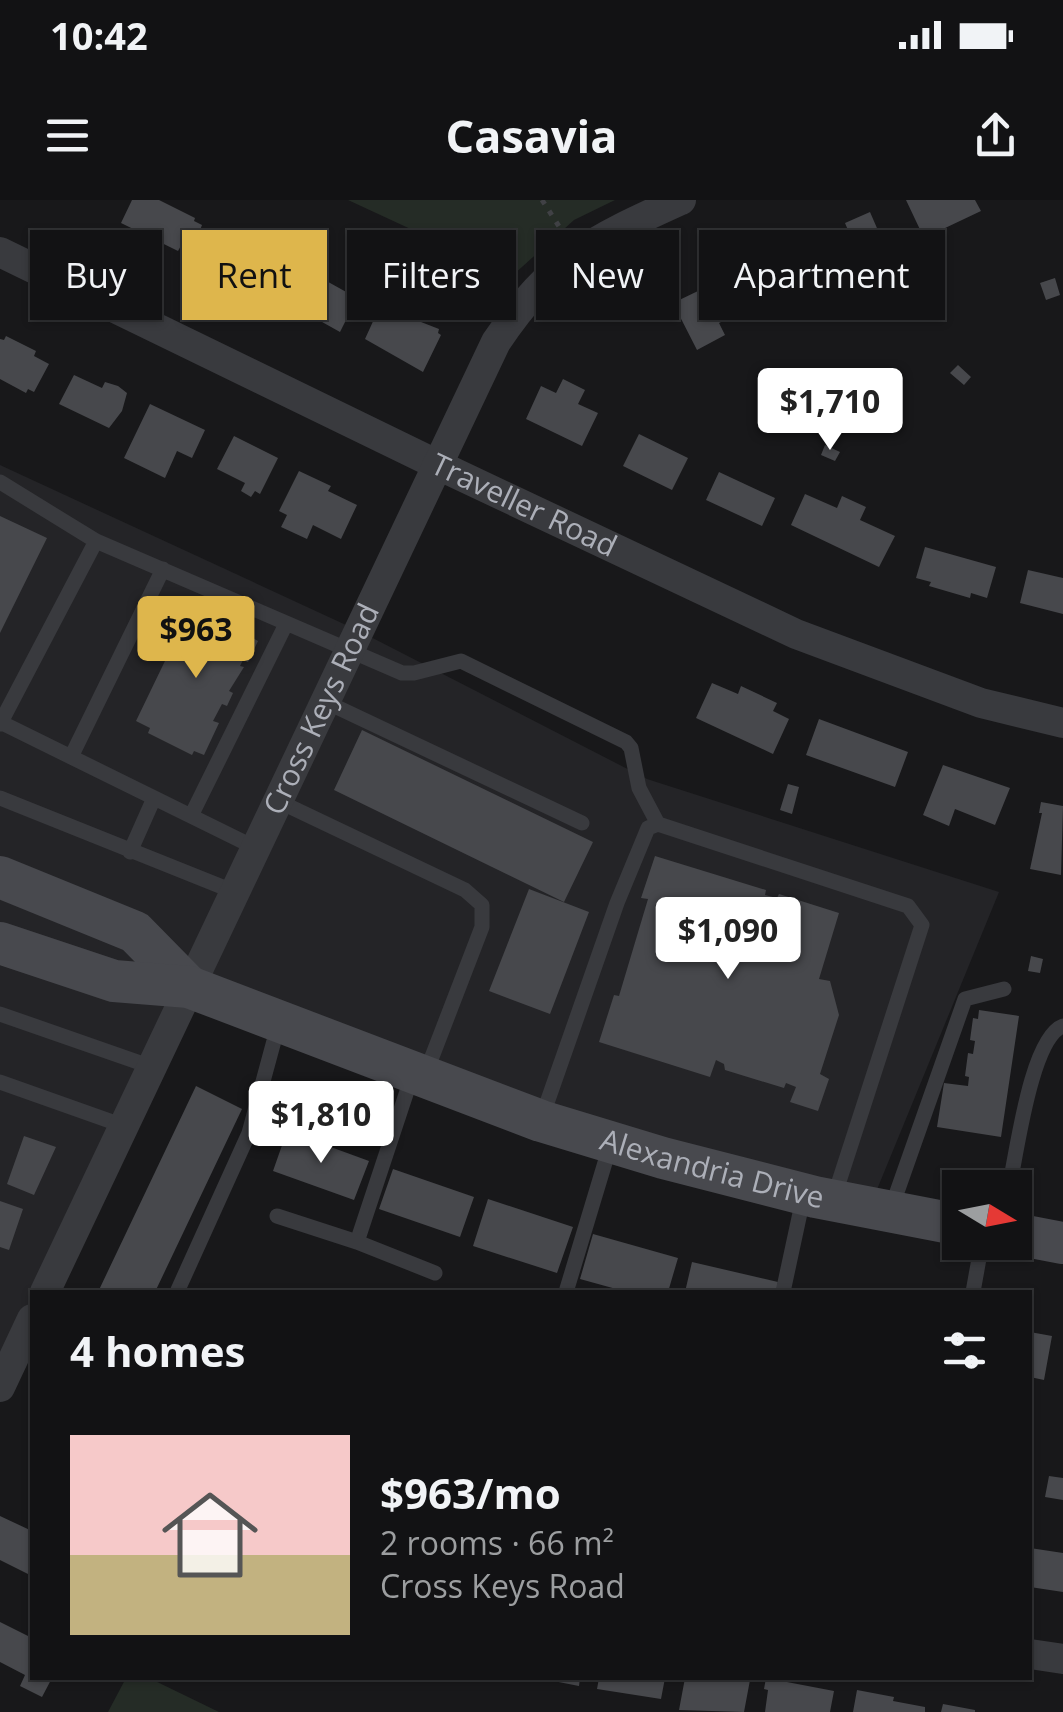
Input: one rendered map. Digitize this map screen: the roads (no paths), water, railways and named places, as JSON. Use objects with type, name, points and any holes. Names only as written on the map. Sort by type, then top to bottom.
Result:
[{"type":"main road","name":"Alexandria Drive","points":[[0,877],[135,932],[190,987]]},
{"type":"main road","name":"Alexandria Drive","points":[[0,943],[114,981],[190,987],[541,1121],[611,1142],[818,1198],[942,1222]]},
{"type":"main road","points":[[1032,1237],[1063,1242]]},
{"type":"street","name":"Cross Keys Road","points":[[46,1290],[496,342],[538,286],[576,254],[600,237],[680,200]]},
{"type":"street","name":"Traveller Road","points":[[0,252],[438,466],[796,634],[981,703],[1063,723]]},
{"type":"street","points":[[9,1382],[30,1324]]},
{"type":"street","points":[[1032,1654],[1063,1659]]},
{"type":"lane","points":[[0,482],[96,540],[350,651],[408,674],[461,661],[626,742],[631,748],[638,788],[658,824]]},
{"type":"lane","points":[[96,540],[0,723],[256,848]]},
{"type":"lane","points":[[71,757],[163,569]]},
{"type":"lane","points":[[191,816],[286,624]]},
{"type":"lane","points":[[326,702],[582,823]]},
{"type":"lane","points":[[0,798],[235,892]]},
{"type":"lane","points":[[130,852],[154,798]]},
{"type":"lane","points":[[278,801],[465,890],[482,905],[482,927],[419,1075],[357,1242]]},
{"type":"lane","points":[[541,1121],[616,903],[648,828],[658,824],[908,906],[922,924],[784,1290]]},
{"type":"lane","points":[[890,1213],[966,999],[1004,989]]},
{"type":"lane","points":[[0,1014],[152,1067]]},
{"type":"lane","points":[[178,1290],[250,1133],[280,1022]]},
{"type":"lane","points":[[1014,1170],[1037,1058],[1050,1033],[1063,1026]]},
{"type":"lane","points":[[0,1082],[124,1126]]},
{"type":"lane","points":[[567,1290],[611,1142]]},
{"type":"lane","points":[[277,1216],[436,1273]]},
{"type":"lane","points":[[973,1290],[979,1260]]}]
